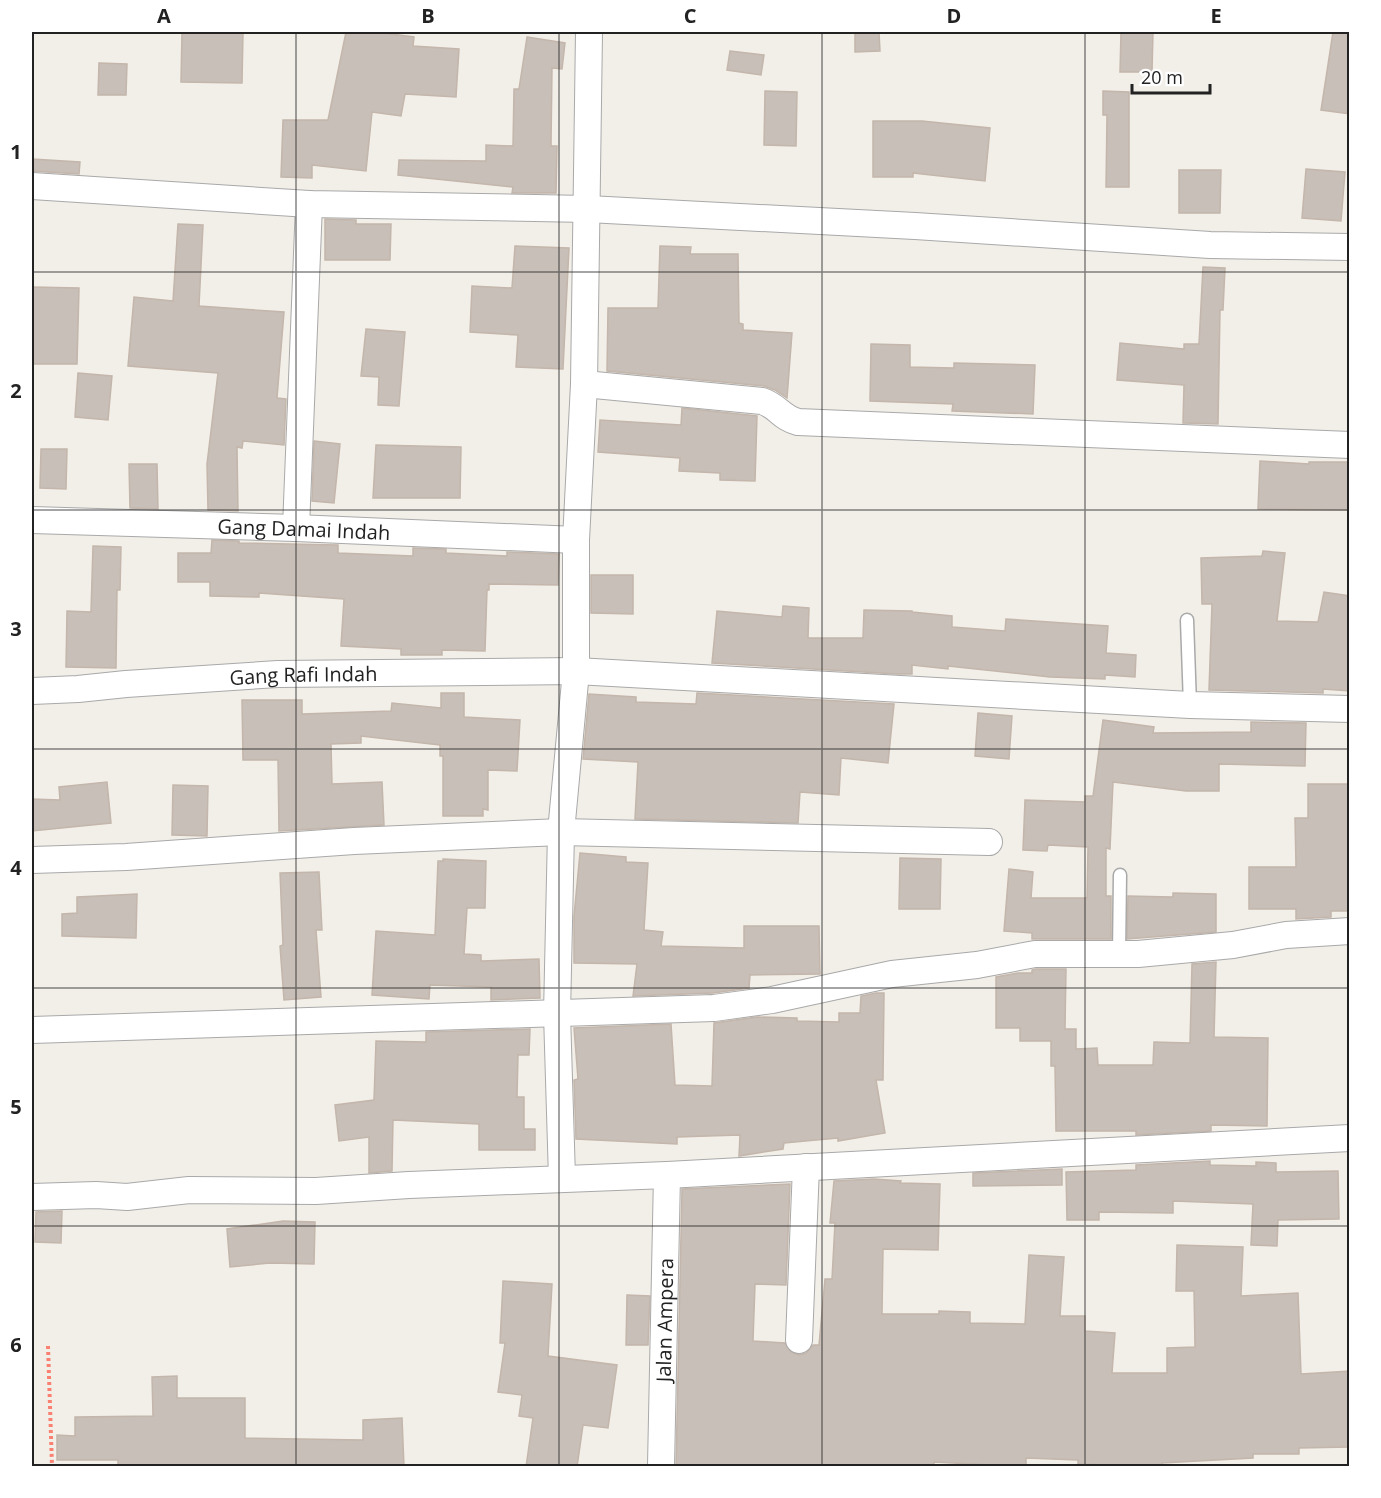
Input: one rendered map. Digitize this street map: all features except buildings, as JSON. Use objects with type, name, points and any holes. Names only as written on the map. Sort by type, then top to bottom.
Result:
[{"type":"street","points":[[562,1178],[557,1014],[561,832],[576,671],[576,540],[584,384],[589,32]]},
{"type":"street","points":[[32,186],[309,204],[588,209],[903,225],[1210,245],[1350,247]]},
{"type":"street","points":[[296,528],[309,204]]},
{"type":"street","points":[[584,384],[762,401],[769,403],[788,420],[798,423],[1350,445]]},
{"type":"street","name":"Gang Damai Indah","points":[[32,520],[576,540]]},
{"type":"street","name":"Gang Rafi Indah","points":[[32,691],[278,674],[576,671],[1190,705],[1350,708]]},
{"type":"street","points":[[32,860],[354,841],[561,832],[989,842]]},
{"type":"street","points":[[32,1030],[714,1008],[772,1000],[892,974],[977,965],[1035,954],[1138,954],[1233,945],[1286,934],[1350,931]]},
{"type":"street","points":[[32,1197],[96,1195],[128,1197],[189,1190],[316,1191],[667,1175],[1350,1138]]},
{"type":"street","points":[[799,1340],[806,1167]]},
{"type":"street","name":"Jalan Ampera","points":[[661,1467],[667,1175]]},
{"type":"lane","points":[[1187,620],[1190,705]]},
{"type":"lane","points":[[1119,954],[1120,875]]},
{"type":"path","points":[[48,1346],[52,1467]]}]
